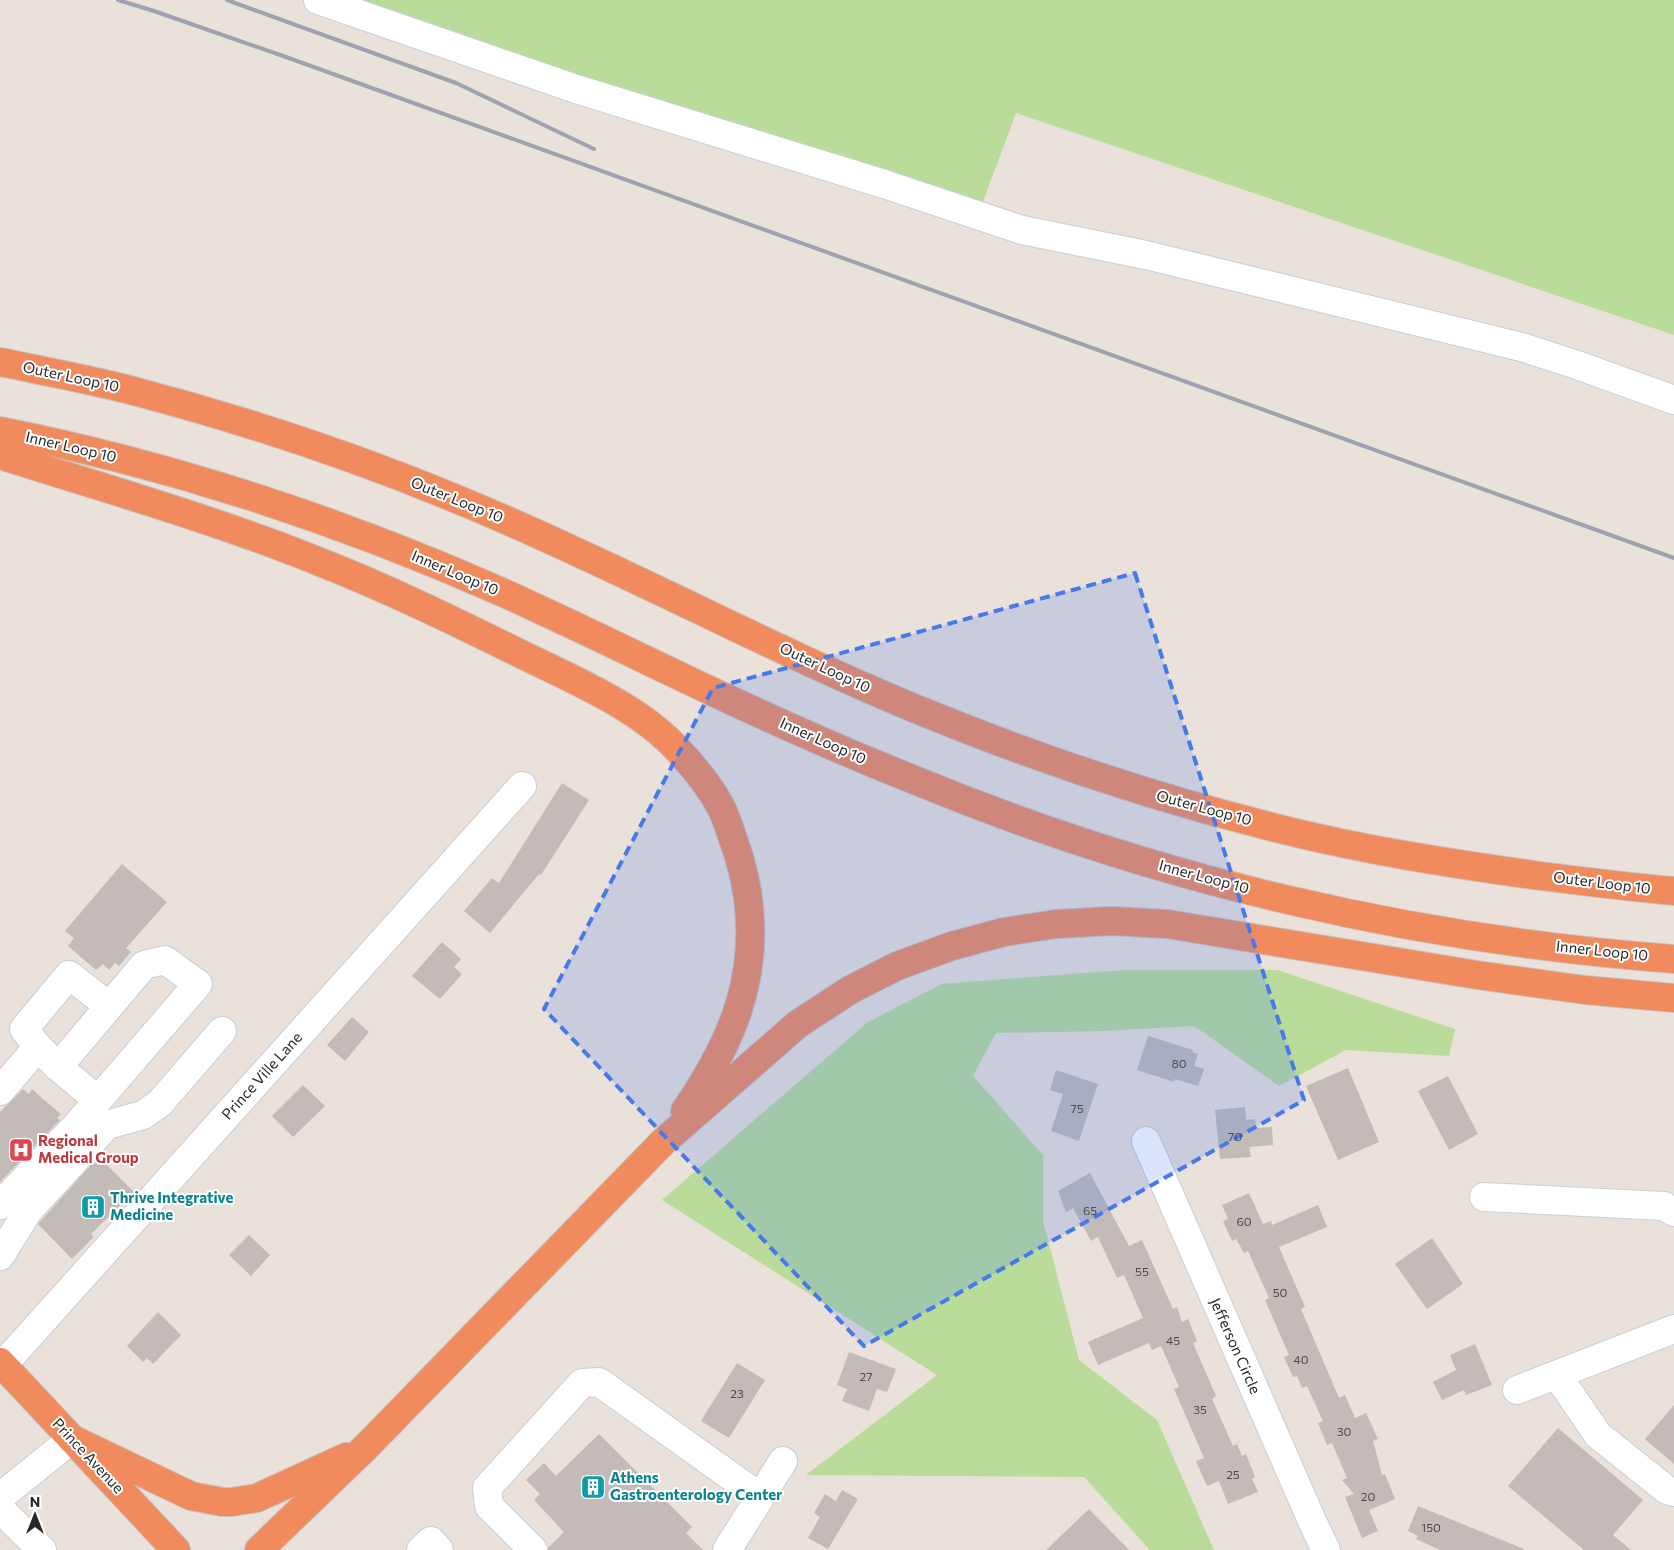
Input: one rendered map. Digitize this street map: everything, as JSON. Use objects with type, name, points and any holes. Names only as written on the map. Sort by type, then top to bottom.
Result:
[{"type":"highway","name":"Outer Loop 10","points":[[0,362],[128,390],[227,418],[337,453],[409,480],[507,520],[838,675],[923,712],[991,739],[1134,789],[1284,830],[1438,861],[1584,882],[1674,891]]},
{"type":"highway","name":"Inner Loop 10","points":[[0,432],[52,442],[138,464],[278,505],[351,530],[583,628],[846,752],[1030,825],[1117,854],[1223,883],[1351,914],[1495,939],[1674,959]]},
{"type":"highway","points":[[0,455],[177,511],[267,542],[320,561],[425,606],[588,687],[642,718],[676,747],[704,781],[723,810],[738,853],[747,889],[752,934],[746,979],[734,1019],[718,1056],[698,1091],[663,1142]]},
{"type":"highway","points":[[259,1550],[366,1447],[663,1142],[798,1024],[850,990],[897,966],[952,946],[1004,932],[1056,924],[1112,921],[1167,924],[1477,975],[1585,990],[1674,998]]},
{"type":"highway","name":"Prince Avenue","points":[[2,1364],[176,1550]]},
{"type":"highway","points":[[72,1439],[192,1496],[222,1502],[257,1498],[366,1447]]},
{"type":"street","points":[[318,0],[576,89],[884,184],[1022,230],[1146,255],[1525,348],[1674,400]]},
{"type":"street","name":"Prince Ville Lane","points":[[2,1364],[522,786]]},
{"type":"street","points":[[0,1205],[76,1126],[198,984],[165,960],[144,965],[58,1067]]},
{"type":"street","points":[[98,1100],[58,1067],[38,1047],[24,1029],[69,975],[109,1006]]},
{"type":"street","points":[[0,1256],[28,1211],[107,1124],[143,1115],[160,1103],[222,1031]]},
{"type":"street","points":[[0,1091],[38,1047]]},
{"type":"street","name":"Jefferson Circle","points":[[1146,1140],[1326,1550]]},
{"type":"street","points":[[1484,1198],[1664,1206],[1674,1212]]},
{"type":"street","points":[[1517,1390],[1674,1329]]},
{"type":"street","points":[[1557,1374],[1598,1435],[1667,1490],[1674,1492]]},
{"type":"street","points":[[533,1550],[489,1506],[487,1488],[582,1383],[599,1382],[760,1497]]},
{"type":"street","points":[[0,1497],[72,1439]]},
{"type":"street","points":[[727,1550],[783,1461]]},
{"type":"street","points":[[0,1509],[42,1550]]},
{"type":"street","points":[[421,1550],[431,1541],[439,1550]]},
{"type":"highlighted area","points":[[1135,573],[1304,1100],[864,1346],[544,1009],[713,688]]},
{"type":"green space","points":[[362,0],[1674,0],[1674,335],[1016,113],[975,223],[837,175]]},
{"type":"green space","points":[[1123,970],[1277,970],[1455,1029],[1449,1056],[1346,1050],[1279,1086],[1194,1026],[1105,1031],[996,1033],[973,1076],[1043,1155],[1043,1221],[1079,1360],[1157,1420],[1214,1550],[1150,1550],[1084,1477],[806,1475],[937,1375],[662,1200],[868,1022],[942,984]]},
{"type":"building","points":[[562,783],[589,800],[541,875],[539,874],[490,933],[464,911],[492,878],[499,883]]},
{"type":"building","points":[[122,864],[167,902],[126,948],[131,952],[119,966],[115,963],[109,970],[103,964],[96,970],[68,946],[74,938],[65,931]]},
{"type":"building","points":[[442,942],[461,959],[454,967],[462,974],[440,999],[412,976]]},
{"type":"building","points":[[352,1017],[369,1032],[345,1061],[327,1045]]},
{"type":"building","points":[[1148,1036],[1193,1050],[1192,1052],[1198,1054],[1194,1066],[1204,1069],[1198,1086],[1175,1079],[1174,1082],[1137,1070]]},
{"type":"building","points":[[1348,1068],[1379,1142],[1338,1160],[1306,1086]]},
{"type":"building","points":[[1056,1070],[1098,1084],[1079,1141],[1051,1131],[1063,1094],[1050,1090]]},
{"type":"building","points":[[1448,1076],[1478,1134],[1449,1150],[1418,1091]]},
{"type":"building","points":[[303,1085],[325,1106],[293,1137],[272,1116]]},
{"type":"building","name":"Regional Medical Group","points":[[23,1089],[29,1094],[32,1089],[61,1114],[57,1118],[60,1120],[0,1182],[0,1112]]},
{"type":"building","points":[[1245,1107],[1246,1120],[1255,1119],[1256,1128],[1272,1127],[1273,1145],[1249,1147],[1251,1157],[1220,1159],[1215,1110]]},
{"type":"building","name":"Thrive Integrative Medicine","points":[[100,1158],[134,1192],[91,1234],[94,1237],[72,1259],[38,1224],[92,1164]]},
{"type":"building","points":[[1090,1173],[1129,1246],[1142,1240],[1173,1309],[1177,1307],[1182,1322],[1188,1319],[1197,1341],[1193,1343],[1216,1396],[1212,1399],[1233,1446],[1237,1444],[1242,1456],[1246,1454],[1255,1477],[1252,1479],[1258,1492],[1228,1504],[1219,1481],[1207,1486],[1196,1461],[1204,1458],[1174,1389],[1179,1387],[1161,1346],[1152,1350],[1149,1343],[1098,1365],[1088,1342],[1143,1318],[1124,1275],[1117,1278],[1098,1237],[1091,1241],[1073,1208],[1066,1212],[1058,1191]]},
{"type":"building","points":[[1249,1193],[1263,1224],[1271,1221],[1272,1225],[1318,1205],[1327,1227],[1279,1247],[1305,1307],[1301,1309],[1339,1398],[1345,1395],[1355,1418],[1366,1413],[1378,1439],[1373,1441],[1382,1475],[1385,1474],[1395,1499],[1369,1510],[1378,1531],[1362,1538],[1345,1497],[1354,1494],[1342,1480],[1347,1478],[1332,1443],[1327,1445],[1318,1423],[1323,1421],[1307,1386],[1302,1388],[1297,1376],[1293,1377],[1284,1357],[1289,1355],[1265,1300],[1269,1298],[1248,1251],[1244,1253],[1236,1239],[1232,1241],[1223,1221],[1228,1219],[1222,1205]]},
{"type":"building","points":[[249,1235],[270,1255],[251,1276],[229,1255]]},
{"type":"building","points":[[1432,1238],[1463,1284],[1427,1309],[1395,1264]]},
{"type":"building","points":[[158,1312],[181,1335],[153,1364],[147,1358],[143,1362],[127,1346]]},
{"type":"building","points":[[1475,1344],[1492,1385],[1466,1395],[1464,1390],[1442,1400],[1433,1382],[1456,1370],[1450,1355]]},
{"type":"building","points":[[849,1352],[896,1369],[887,1392],[877,1389],[869,1411],[842,1401],[847,1389],[837,1385]]},
{"type":"building","points":[[737,1363],[765,1380],[729,1438],[701,1421]]},
{"type":"building","points":[[1674,1405],[1674,1464],[1645,1439]]},
{"type":"building","points":[[1558,1428],[1643,1500],[1613,1535],[1631,1550],[1584,1550],[1508,1486]]},
{"type":"building","name":"Athens Gastroenterology Center","points":[[599,1434],[692,1527],[686,1533],[703,1550],[548,1550],[564,1532],[534,1500],[540,1494],[526,1480],[544,1463],[556,1476]]},
{"type":"building","points":[[842,1490],[858,1499],[828,1549],[808,1538],[820,1517],[814,1513],[825,1494],[836,1501]]},
{"type":"building","points":[[1418,1506],[1524,1550],[1440,1550],[1416,1539],[1418,1536],[1408,1531]]},
{"type":"building","points":[[1089,1509],[1129,1550],[1046,1550]]},
{"type":"railway","points":[[118,0],[286,57],[1674,558]]},
{"type":"railway","points":[[227,0],[456,83],[594,149]]},
{"type":"place","name":"Regional Medical Group","points":[[21,1150]]},
{"type":"place","name":"Thrive Integrative Medicine","points":[[93,1207]]},
{"type":"place","name":"Athens Gastroenterology Center","points":[[593,1487]]}]
